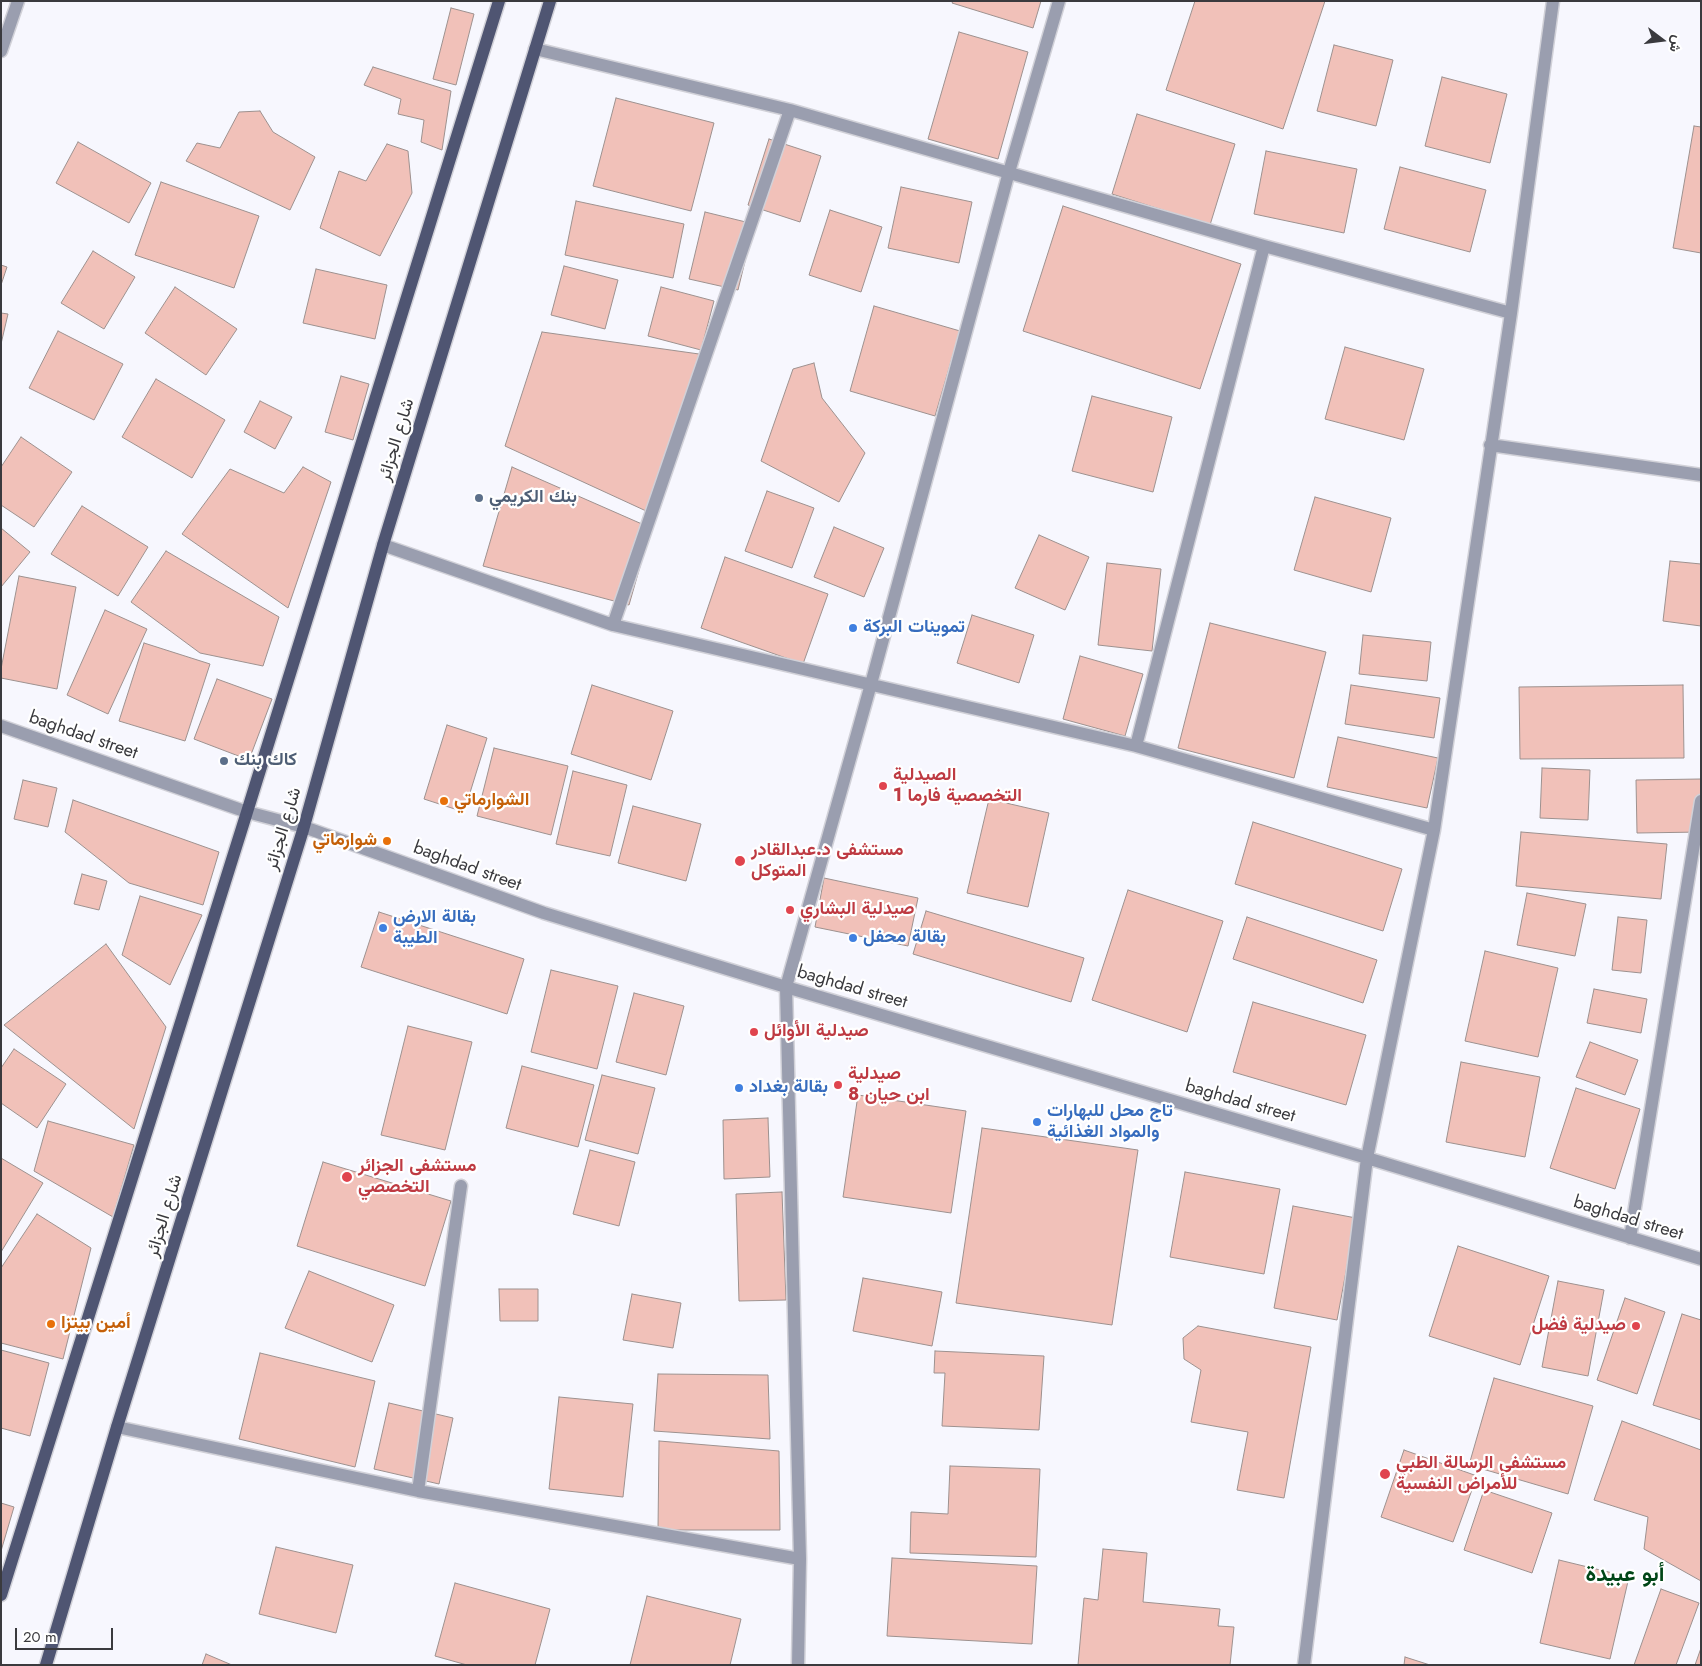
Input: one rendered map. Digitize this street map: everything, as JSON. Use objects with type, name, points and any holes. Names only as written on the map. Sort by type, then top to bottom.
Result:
[{"type":"main road","name":"شارع الجزائر","points":[[1,1595],[499,1]]},
{"type":"main road","name":"شارع الجزائر","points":[[46,1665],[117,1427],[304,827],[383,545],[550,1]]},
{"type":"street","points":[[1,51],[18,1]]},
{"type":"street","points":[[798,1665],[800,1559],[786,987],[871,684],[1009,172],[1059,1]]},
{"type":"street","points":[[1304,1665],[1367,1158],[1434,830],[1511,313],[1553,1]]},
{"type":"street","points":[[535,49],[790,110],[1264,246],[1511,313]]},
{"type":"street","points":[[613,625],[790,110]]},
{"type":"street","points":[[1136,746],[1264,246]]},
{"type":"street","points":[[1490,446],[1701,475]]},
{"type":"street","points":[[383,545],[613,625],[1136,746],[1434,830]]},
{"type":"street","name":"baghdad street","points":[[1,726],[247,812],[304,827],[544,913],[786,987],[1367,1158],[1701,1259]]},
{"type":"street","points":[[1630,1238],[1701,801]]},
{"type":"street","points":[[418,1491],[461,1186]]},
{"type":"street","points":[[117,1427],[418,1491],[800,1559]]},
{"type":"building","points":[[953,1],[1041,1],[1033,28],[952,3]]},
{"type":"building","points":[[1195,1],[1325,1],[1283,129],[1166,90]]},
{"type":"building","points":[[451,8],[474,14],[456,85],[433,79]]},
{"type":"building","points":[[959,32],[1028,52],[998,159],[928,139]]},
{"type":"building","points":[[1334,45],[1393,60],[1376,126],[1317,111]]},
{"type":"building","points":[[373,67],[451,91],[442,150],[421,142],[424,120],[398,114],[401,99],[364,85]]},
{"type":"building","points":[[1442,77],[1507,94],[1490,163],[1425,146]]},
{"type":"building","points":[[616,98],[714,123],[691,211],[593,186]]},
{"type":"building","points":[[260,111],[273,132],[315,157],[290,210],[186,161],[197,143],[220,148],[239,112]]},
{"type":"building","points":[[1137,114],[1235,144],[1210,225],[1112,194]]},
{"type":"building","points":[[1694,126],[1701,127],[1701,253],[1673,248]]},
{"type":"building","points":[[769,139],[821,156],[800,222],[748,205]]},
{"type":"building","points":[[78,142],[151,183],[129,223],[56,183]]},
{"type":"building","points":[[387,144],[408,151],[412,193],[380,256],[320,228],[339,171],[366,181]]},
{"type":"building","points":[[1266,151],[1357,169],[1344,233],[1254,214]]},
{"type":"building","points":[[1400,167],[1486,190],[1470,252],[1384,229]]},
{"type":"building","points":[[161,182],[259,216],[234,288],[135,255]]},
{"type":"building","points":[[901,187],[972,202],[959,263],[888,248]]},
{"type":"building","points":[[576,201],[684,224],[673,278],[565,255]]},
{"type":"building","points":[[1063,206],[1241,264],[1200,389],[1023,331]]},
{"type":"building","points":[[830,210],[882,227],[861,292],[809,275]]},
{"type":"building","points":[[705,212],[754,224],[738,290],[689,279]]},
{"type":"building","points":[[93,251],[135,277],[104,329],[61,303]]},
{"type":"building","points":[[1,265],[7,267],[1,285]]},
{"type":"building","points":[[564,266],[618,280],[605,329],[551,315]]},
{"type":"building","points":[[316,269],[387,285],[375,339],[303,323]]},
{"type":"building","points":[[175,287],[237,329],[206,375],[145,333]]},
{"type":"building","points":[[661,287],[714,301],[701,350],[648,336]]},
{"type":"building","points":[[874,306],[960,331],[935,416],[850,391]]},
{"type":"building","points":[[1,313],[8,314],[1,344]]},
{"type":"building","points":[[58,331],[123,364],[94,420],[29,388]]},
{"type":"building","points":[[542,332],[699,354],[657,516],[505,446]]},
{"type":"building","points":[[1345,347],[1424,369],[1404,440],[1325,419]]},
{"type":"building","points":[[814,363],[822,398],[865,453],[839,502],[761,461],[793,369]]},
{"type":"building","points":[[341,376],[369,384],[353,440],[325,432]]},
{"type":"building","points":[[156,379],[225,420],[192,478],[122,437]]},
{"type":"building","points":[[1092,396],[1172,417],[1153,492],[1072,471]]},
{"type":"building","points":[[260,401],[292,417],[275,449],[244,432]]},
{"type":"building","points":[[21,437],[72,472],[34,527],[1,505],[1,467]]},
{"type":"building","points":[[303,467],[331,482],[288,608],[182,534],[230,469],[284,493]]},
{"type":"building","points":[[512,467],[651,528],[629,605],[483,566]]},
{"type":"building","points":[[767,491],[814,508],[792,568],[745,551]]},
{"type":"building","points":[[1315,497],[1391,518],[1371,592],[1294,570]]},
{"type":"building","points":[[82,506],[148,547],[118,596],[51,554]]},
{"type":"building","points":[[834,527],[884,548],[864,597],[814,577]]},
{"type":"building","points":[[1,528],[30,552],[1,587]]},
{"type":"building","points":[[1039,535],[1089,557],[1065,610],[1015,588]]},
{"type":"building","points":[[166,551],[279,617],[263,666],[200,653],[131,602]]},
{"type":"building","points":[[725,557],[828,594],[803,664],[701,628]]},
{"type":"building","points":[[1670,561],[1701,564],[1701,626],[1663,621]]},
{"type":"building","points":[[1107,563],[1161,569],[1152,651],[1098,645]]},
{"type":"building","points":[[19,576],[76,587],[57,689],[1,678],[1,669]]},
{"type":"building","points":[[105,610],[147,629],[108,714],[67,695]]},
{"type":"building","points":[[972,615],[1034,635],[1019,683],[957,663]]},
{"type":"building","points":[[1210,623],[1326,652],[1294,778],[1178,748]]},
{"type":"building","points":[[1363,635],[1431,642],[1427,681],[1359,674]]},
{"type":"building","points":[[144,643],[210,664],[185,741],[119,721]]},
{"type":"building","points":[[1080,656],[1143,674],[1125,736],[1063,719]]},
{"type":"building","points":[[217,679],[272,699],[249,760],[194,739]]},
{"type":"building","points":[[592,685],[673,711],[651,780],[571,754]]},
{"type":"building","points":[[1351,685],[1440,698],[1434,738],[1345,724]]},
{"type":"building","points":[[1683,685],[1684,758],[1520,759],[1519,687]]},
{"type":"building","points":[[447,725],[487,738],[464,812],[424,799]]},
{"type":"building","points":[[1338,737],[1438,758],[1427,808],[1327,787]]},
{"type":"building","points":[[494,748],[568,766],[551,835],[477,816]]},
{"type":"building","points":[[1542,768],[1590,770],[1588,820],[1540,818]]},
{"type":"building","points":[[573,771],[627,785],[610,856],[556,844]]},
{"type":"building","points":[[1701,779],[1701,832],[1637,833],[1636,780]]},
{"type":"building","points":[[23,780],[57,788],[48,827],[14,819]]},
{"type":"building","points":[[989,799],[1049,813],[1028,907],[967,893]]},
{"type":"building","points":[[73,800],[219,852],[203,905],[129,883],[65,832]]},
{"type":"building","points":[[633,806],[701,824],[686,881],[618,863]]},
{"type":"building","points":[[1253,822],[1402,869],[1383,931],[1235,884]]},
{"type":"building","points":[[1521,832],[1667,844],[1661,899],[1516,886]]},
{"type":"building","points":[[82,874],[107,881],[99,910],[74,904]]},
{"type":"building","points":[[824,878],[918,898],[908,946],[815,927]]},
{"type":"building","points":[[1128,890],[1223,921],[1187,1032],[1092,1000]]},
{"type":"building","points":[[1527,893],[1586,904],[1575,956],[1517,945]]},
{"type":"building","points":[[140,896],[202,915],[170,985],[122,955]]},
{"type":"building","points":[[926,911],[1084,958],[1071,1002],[913,954]]},
{"type":"building","points":[[379,912],[524,959],[507,1014],[361,967]]},
{"type":"building","points":[[1247,917],[1377,960],[1363,1003],[1233,959]]},
{"type":"building","points":[[1618,917],[1647,920],[1641,973],[1612,970]]},
{"type":"building","points":[[106,944],[166,1027],[134,1129],[4,1025]]},
{"type":"building","points":[[1485,951],[1558,968],[1538,1057],[1465,1041]]},
{"type":"building","points":[[551,970],[618,986],[597,1069],[531,1052]]},
{"type":"building","points":[[1594,989],[1647,999],[1641,1033],[1587,1023]]},
{"type":"building","points":[[634,993],[684,1006],[666,1075],[616,1062]]},
{"type":"building","points":[[1253,1002],[1366,1035],[1346,1105],[1233,1072]]},
{"type":"building","points":[[408,1026],[472,1042],[445,1150],[381,1135]]},
{"type":"building","points":[[1590,1042],[1638,1060],[1625,1095],[1576,1077]]},
{"type":"building","points":[[14,1049],[66,1084],[37,1128],[1,1103],[1,1068]]},
{"type":"building","points":[[1461,1062],[1540,1077],[1525,1157],[1446,1142]]},
{"type":"building","points":[[522,1066],[594,1085],[578,1147],[506,1128]]},
{"type":"building","points":[[602,1075],[655,1088],[638,1154],[585,1140]]},
{"type":"building","points":[[1576,1088],[1640,1109],[1615,1189],[1550,1168]]},
{"type":"building","points":[[858,1095],[966,1111],[951,1213],[843,1197]]},
{"type":"building","points":[[768,1118],[770,1177],[724,1179],[723,1120]]},
{"type":"building","points":[[48,1121],[134,1145],[113,1217],[34,1171]]},
{"type":"building","points":[[982,1128],[1138,1150],[1112,1325],[956,1303]]},
{"type":"building","points":[[590,1150],[635,1162],[619,1226],[573,1214]]},
{"type":"building","points":[[1,1158],[43,1183],[1,1252]]},
{"type":"building","points":[[323,1162],[451,1201],[425,1286],[297,1246]]},
{"type":"building","points":[[1185,1172],[1280,1189],[1264,1274],[1170,1257]]},
{"type":"building","points":[[782,1192],[786,1300],[739,1301],[736,1194]]},
{"type":"building","points":[[1293,1206],[1356,1218],[1337,1320],[1274,1308]]},
{"type":"building","points":[[37,1214],[91,1248],[63,1359],[1,1343],[1,1268]]},
{"type":"building","points":[[1458,1246],[1549,1276],[1520,1365],[1429,1336]]},
{"type":"building","points":[[309,1271],[394,1305],[372,1362],[285,1328]]},
{"type":"building","points":[[863,1278],[942,1292],[932,1346],[853,1331]]},
{"type":"building","points":[[1558,1281],[1604,1290],[1588,1376],[1542,1367]]},
{"type":"building","points":[[499,1289],[538,1289],[538,1321],[500,1321]]},
{"type":"building","points":[[632,1294],[681,1303],[673,1348],[623,1340]]},
{"type":"building","points":[[1625,1298],[1665,1312],[1637,1394],[1597,1380]]},
{"type":"building","points":[[1682,1314],[1701,1320],[1701,1420],[1653,1405]]},
{"type":"building","points":[[1198,1326],[1311,1347],[1284,1498],[1237,1490],[1248,1432],[1191,1422],[1201,1370],[1184,1359],[1183,1338]]},
{"type":"building","points":[[1,1350],[49,1363],[30,1436],[1,1428]]},
{"type":"building","points":[[935,1351],[1044,1356],[1039,1430],[942,1426],[945,1373],[934,1373]]},
{"type":"building","points":[[260,1353],[375,1381],[355,1467],[239,1439]]},
{"type":"building","points":[[658,1374],[768,1375],[770,1439],[654,1431]]},
{"type":"building","points":[[1494,1378],[1593,1406],[1568,1494],[1469,1465]]},
{"type":"building","points":[[559,1397],[633,1404],[623,1497],[549,1489]]},
{"type":"building","points":[[389,1403],[453,1418],[439,1484],[374,1469]]},
{"type":"building","points":[[1622,1421],[1701,1450],[1701,1581],[1644,1549],[1648,1517],[1594,1500]]},
{"type":"building","points":[[659,1441],[779,1451],[780,1530],[658,1530]]},
{"type":"building","points":[[1404,1450],[1477,1476],[1453,1542],[1381,1517]]},
{"type":"building","points":[[950,1466],[1040,1469],[1036,1557],[910,1553],[911,1512],[948,1514]]},
{"type":"building","points":[[1484,1490],[1552,1513],[1532,1573],[1464,1550]]},
{"type":"building","points":[[1,1503],[14,1507],[1,1551]]},
{"type":"building","points":[[276,1547],[353,1565],[336,1633],[259,1614]]},
{"type":"building","points":[[1103,1549],[1147,1553],[1143,1602],[1220,1609],[1218,1626],[1234,1627],[1230,1665],[1078,1665],[1084,1598],[1098,1600]]},
{"type":"building","points":[[892,1558],[1037,1566],[1032,1644],[887,1636]]},
{"type":"building","points":[[1559,1560],[1629,1577],[1610,1659],[1540,1643]]},
{"type":"building","points":[[455,1583],[550,1609],[535,1665],[467,1665],[435,1656]]},
{"type":"building","points":[[1661,1589],[1699,1603],[1676,1665],[1634,1665]]},
{"type":"building","points":[[647,1596],[741,1619],[730,1665],[630,1665]]},
{"type":"building","points":[[1701,1648],[1701,1665],[1695,1665]]},
{"type":"building","points":[[206,1654],[232,1665],[202,1665]]},
{"type":"building","points":[[1405,1657],[1430,1665],[1404,1665]]},
{"type":"place","name":"بنك الكريمي","points":[[479,498]]},
{"type":"place","name":"تموينات البركة","points":[[853,628]]},
{"type":"place","name":"كاك بنك","points":[[224,761]]},
{"type":"place","name":"الصيدلية التخصصية فارما 1","points":[[883,786]]},
{"type":"place","name":"الشوارماتي","points":[[444,801]]},
{"type":"place","name":"شوارماتي","points":[[387,841]]},
{"type":"place","name":"مستشفى د.عبدالقادر المتوكل","points":[[740,861]]},
{"type":"place","name":"صيدلية البشاري","points":[[790,910]]},
{"type":"place","name":"بقالة الارض الطيبة","points":[[383,928]]},
{"type":"place","name":"بقالة محفل","points":[[853,938]]},
{"type":"place","name":"صيدلية الأوائل","points":[[754,1032]]},
{"type":"place","name":"صيدلية ابن حيان 8","points":[[838,1085]]},
{"type":"place","name":"بقالة بغداد","points":[[739,1088]]},
{"type":"place","name":"تاج محل للبهارات والمواد الغذائية","points":[[1037,1122]]},
{"type":"place","name":"مستشفى الجزائر التخصصي","points":[[347,1177]]},
{"type":"place","name":"أمين بيتزا","points":[[51,1324]]},
{"type":"place","name":"صيدلية فضل","points":[[1636,1326]]},
{"type":"place","name":"مستشفى الرسالة الطبي للأمراض النفسية","points":[[1385,1474]]},
{"type":"district","name":"أبو عبيدة","points":[[1625,1576]]}]
